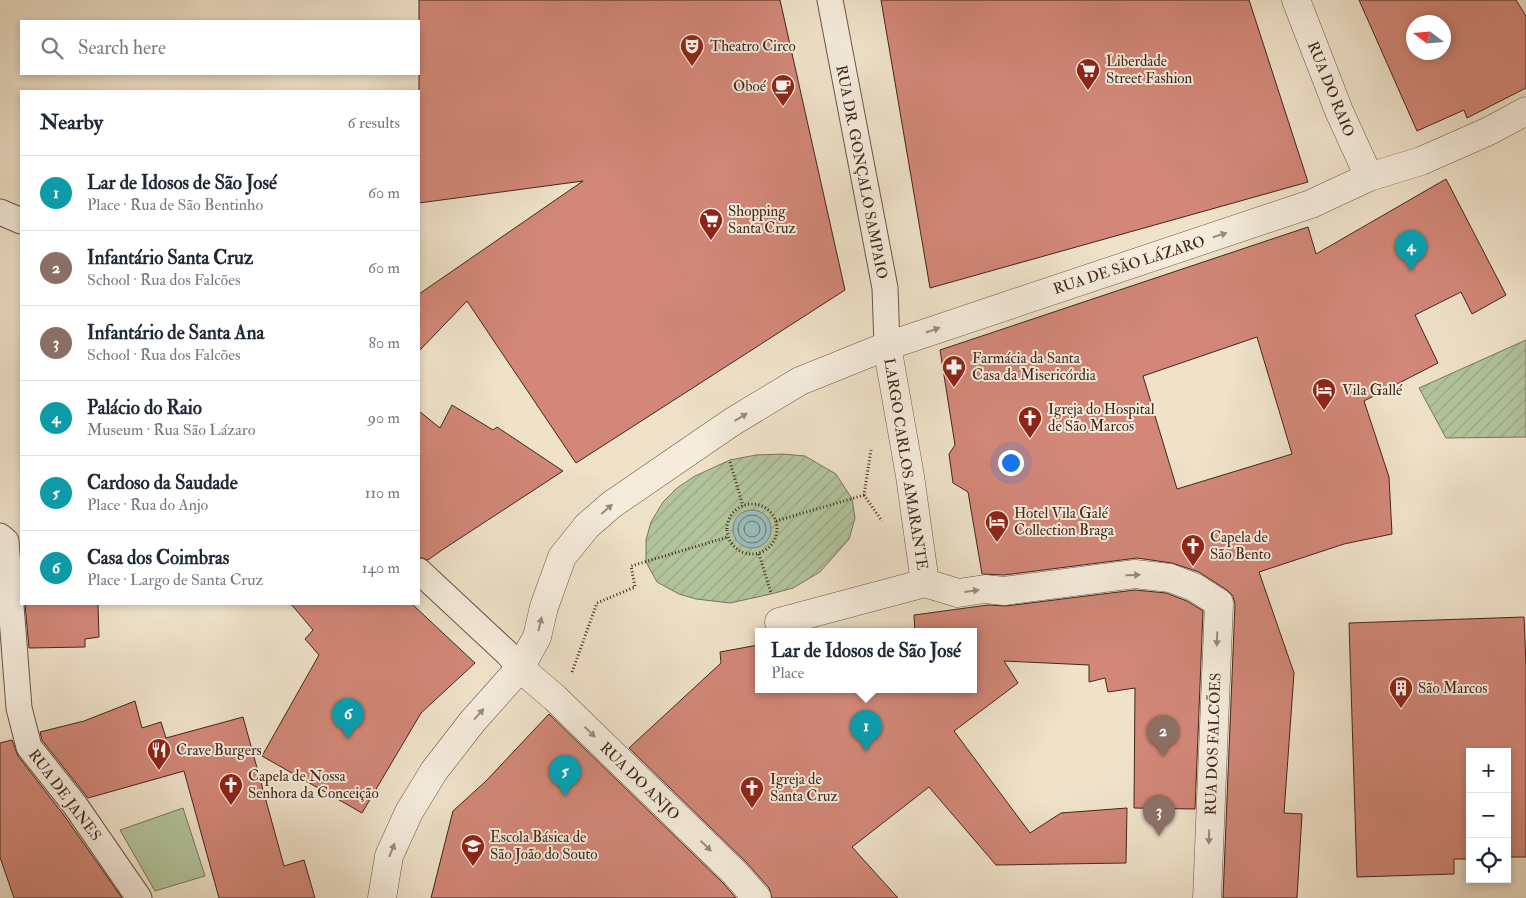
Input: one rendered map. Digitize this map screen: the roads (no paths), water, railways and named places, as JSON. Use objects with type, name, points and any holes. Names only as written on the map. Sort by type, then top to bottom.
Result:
[{"type":"street","name":"RUA DR. GONÇALO SAMPAIO","points":[[830,0],[885,288],[887,346]]},
{"type":"street","name":"RUA DO RAIO","points":[[1296,0],[1339,110],[1368,177]]},
{"type":"street","name":"RUA DE SÃO LÁZARO","points":[[887,346],[1311,204],[1368,177],[1421,161],[1526,111]]},
{"type":"street","points":[[0,212],[20,221]]},
{"type":"street","name":"LARGO CARLOS AMARANTE","points":[[382,898],[389,856],[409,812],[434,771],[472,722],[520,668],[537,637],[544,607],[562,557],[586,526],[611,505],[720,430],[800,381],[887,346],[910,476],[925,583]]},
{"type":"street","name":"RUA DE JANES","points":[[0,536],[6,541],[19,708],[28,747],[75,805],[139,898]]},
{"type":"street","points":[[420,572],[507,653],[520,668]]},
{"type":"street","name":"RUA DOS FALCÕES","points":[[925,583],[958,592],[984,589],[1004,591],[1135,574],[1170,578],[1194,587],[1219,603],[1207,898]]},
{"type":"street","points":[[779,622],[925,583]]},
{"type":"street","name":"RUA DO ANJO","points":[[520,668],[555,698],[735,874],[757,898]]},
{"type":"water","points":[[752,510],[766,515],[771,529],[766,543],[752,548],[738,543],[733,529],[738,515]]},
{"type":"place","name":"Theatro Circo","points":[[692,67]]},
{"type":"place","name":"Liberdade Street Fashion","points":[[1088,91]]},
{"type":"place","name":"Oboé","points":[[783,107]]},
{"type":"place","name":"Shopping Santa Cruz","points":[[711,241]]},
{"type":"place","name":"Palácio do Raio","points":[[1411,271]]},
{"type":"place","name":"Farmácia da Santa Casa da Misericórdia","points":[[954,388]]},
{"type":"place","name":"Vila Gallé","points":[[1324,411]]},
{"type":"place","name":"Igreja do Hospital de São Marcos","points":[[1030,439]]},
{"type":"place","name":"Hotel Vila Galé Collection Braga","points":[[997,543]]},
{"type":"place","name":"Capela de São Bento","points":[[1193,567]]},
{"type":"place","name":"São Marcos","points":[[1401,709]]},
{"type":"place","name":"Casa dos Coimbras","points":[[348,739]]},
{"type":"place","name":"Lar de Idosos de São José","points":[[866,751]]},
{"type":"place","name":"Infantário Santa Cruz","points":[[1163,756]]},
{"type":"place","name":"Crave Burgers","points":[[159,771]]},
{"type":"place","name":"Cardoso da Saudade","points":[[565,796]]},
{"type":"place","name":"Capela de Nossa Senhora da Conceição","points":[[231,806]]},
{"type":"place","name":"Igreja de Santa Cruz","points":[[752,809]]},
{"type":"place","name":"Infantário de Santa Ana","points":[[1159,836]]},
{"type":"place","name":"Escola Básica de São João do Souto","points":[[473,867]]}]
